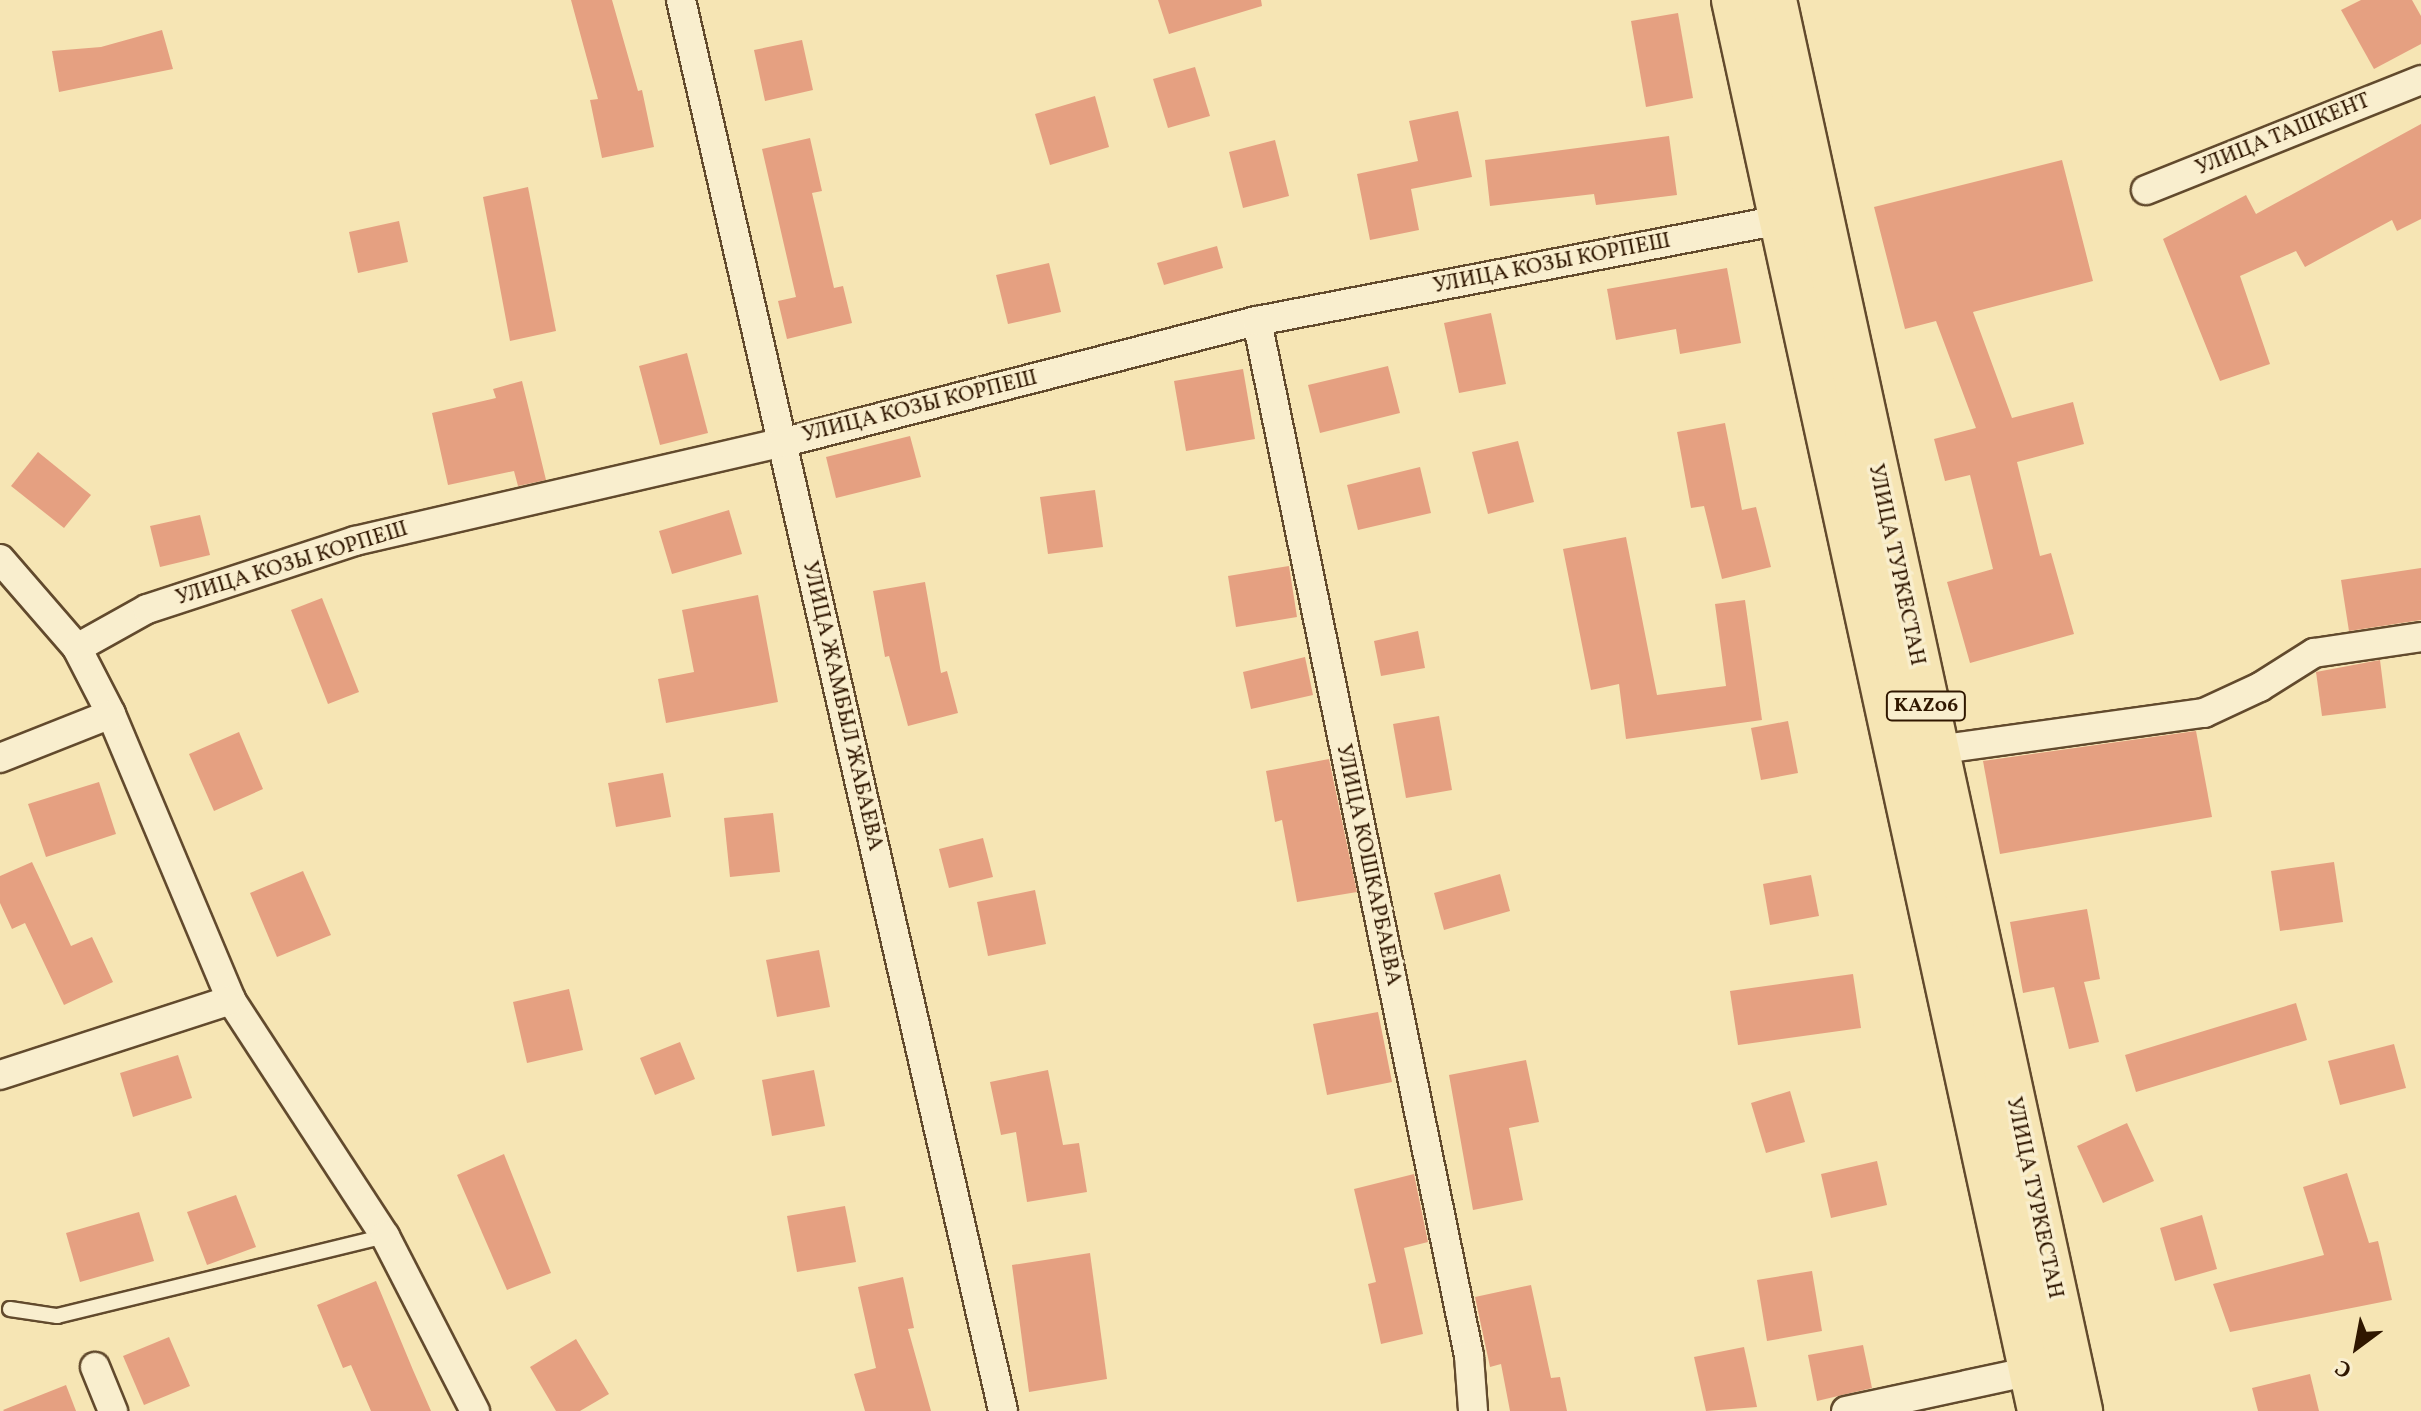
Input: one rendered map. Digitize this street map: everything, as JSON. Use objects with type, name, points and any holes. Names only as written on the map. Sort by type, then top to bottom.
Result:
[{"type":"highway","name":"УЛИЦА ТУРКЕСТАН","points":[[1734,0],[2036,1391]]},
{"type":"highway","name":"УЛИЦА ТУРКЕСТАН","points":[[1774,0],[2080,1411]]},
{"type":"street","name":"УЛИЦА ЖАМБЫЛ ЖАБАЕВА","points":[[681,0],[1003,1411]]},
{"type":"street","name":"УЛИЦА ТАШКЕНТ","points":[[2146,190],[2421,80]]},
{"type":"street","name":"УЛИЦА КОЗЫ КОРПЕШ","points":[[77,648],[147,609],[355,541],[781,443],[1257,321],[1780,220]]},
{"type":"street","name":"УЛИЦА КОШКАРБАЕВА","points":[[1257,321],[1469,1356],[1473,1411]]},
{"type":"street","points":[[0,559],[77,648],[111,714],[231,1000],[385,1236],[475,1411]]},
{"type":"street","points":[[1936,750],[2204,713],[2260,687],[2314,653],[2421,637]]},
{"type":"street","points":[[0,758],[111,714]]},
{"type":"street","points":[[0,1075],[231,1000]]},
{"type":"street","points":[[95,1367],[113,1411]]},
{"type":"street","points":[[1846,1411],[2036,1391]]},
{"type":"lane","points":[[10,1309],[57,1316],[385,1236]]},
{"type":"building","points":[[571,0],[612,0],[638,91],[642,90],[654,147],[602,158],[590,100],[598,99]]},
{"type":"building","points":[[1158,0],[1261,0],[1262,6],[1169,34]]},
{"type":"building","points":[[2361,0],[2412,0],[2421,16],[2421,44],[2374,69],[2341,10]]},
{"type":"building","points":[[1678,13],[1693,98],[1646,107],[1631,21]]},
{"type":"building","points":[[162,30],[173,69],[59,92],[52,51],[101,47]]},
{"type":"building","points":[[802,40],[813,90],[765,101],[754,50]]},
{"type":"building","points":[[1195,67],[1210,116],[1168,128],[1153,79]]},
{"type":"building","points":[[1095,96],[1109,147],[1050,165],[1035,114]]},
{"type":"building","points":[[1458,111],[1472,177],[1411,189],[1419,230],[1370,240],[1357,174],[1418,161],[1409,121]]},
{"type":"building","points":[[2421,124],[2421,219],[2397,231],[2392,220],[2305,267],[2296,251],[2240,276],[2270,364],[2220,381],[2163,239],[2246,195],[2256,214]]},
{"type":"building","points":[[1669,136],[1677,195],[1596,205],[1594,194],[1490,206],[1485,160]]},
{"type":"building","points":[[810,138],[822,191],[812,193],[834,288],[843,286],[852,323],[787,339],[778,301],[796,297],[762,149]]},
{"type":"building","points":[[1275,140],[1289,196],[1243,208],[1229,152]]},
{"type":"building","points":[[2062,160],[2093,281],[1973,312],[2012,418],[2073,402],[2084,444],[2017,462],[2040,556],[2051,553],[2074,634],[1970,663],[1947,582],[1993,569],[1970,475],[1945,481],[1934,439],[1976,428],[1936,321],[1905,329],[1874,207]]},
{"type":"building","points":[[528,187],[556,331],[510,341],[483,197]]},
{"type":"building","points":[[399,221],[408,262],[358,273],[349,232]]},
{"type":"building","points":[[1217,246],[1223,268],[1164,285],[1157,263]]},
{"type":"building","points":[[1049,263],[1061,312],[1008,324],[996,275]]},
{"type":"building","points":[[1727,268],[1741,343],[1680,354],[1676,329],[1616,340],[1607,289]]},
{"type":"building","points":[[1491,313],[1506,384],[1459,393],[1444,323]]},
{"type":"building","points":[[687,353],[708,433],[660,445],[639,366]]},
{"type":"building","points":[[1388,366],[1400,413],[1320,433],[1308,385]]},
{"type":"building","points":[[1243,369],[1255,439],[1186,451],[1174,381]]},
{"type":"building","points":[[522,381],[546,480],[518,486],[514,471],[448,485],[432,413],[496,398],[493,389]]},
{"type":"building","points":[[1725,423],[1742,510],[1756,507],[1771,567],[1722,579],[1704,506],[1691,508],[1677,432]]},
{"type":"building","points":[[910,436],[921,477],[836,498],[826,457]]},
{"type":"building","points":[[1518,441],[1534,502],[1488,514],[1472,452]]},
{"type":"building","points":[[38,452],[91,495],[64,528],[11,486]]},
{"type":"building","points":[[1420,467],[1431,513],[1358,530],[1347,485]]},
{"type":"building","points":[[1095,490],[1103,547],[1048,554],[1040,497]]},
{"type":"building","points":[[729,510],[742,554],[672,574],[659,531]]},
{"type":"building","points":[[200,515],[210,555],[160,567],[150,526]]},
{"type":"building","points":[[1626,537],[1657,695],[1726,686],[1715,604],[1745,600],[1762,720],[1626,739],[1619,684],[1591,690],[1563,549]]},
{"type":"building","points":[[1289,566],[1297,617],[1236,627],[1228,576]]},
{"type":"building","points":[[2421,568],[2421,620],[2349,631],[2341,580]]},
{"type":"building","points":[[925,582],[941,673],[947,671],[958,713],[908,726],[889,656],[885,657],[873,591]]},
{"type":"building","points":[[758,595],[778,702],[666,723],[658,679],[694,672],[682,610]]},
{"type":"building","points":[[322,598],[359,692],[328,704],[291,610]]},
{"type":"building","points":[[1418,631],[1425,668],[1381,676],[1374,641]]},
{"type":"building","points":[[1305,657],[1313,695],[1251,709],[1243,672]]},
{"type":"building","points":[[2380,660],[2386,708],[2322,716],[2316,672]]},
{"type":"building","points":[[1439,716],[1452,790],[1406,798],[1393,724]]},
{"type":"building","points":[[1788,721],[1798,773],[1761,780],[1751,728]]},
{"type":"building","points":[[2196,731],[2212,817],[2000,854],[1983,761]]},
{"type":"building","points":[[239,732],[263,789],[214,811],[189,754]]},
{"type":"building","points":[[1329,759],[1357,892],[1297,902],[1282,820],[1275,822],[1266,771]]},
{"type":"building","points":[[663,773],[671,817],[616,827],[608,783]]},
{"type":"building","points":[[99,782],[116,834],[46,857],[28,804]]},
{"type":"building","points":[[773,813],[780,872],[730,877],[724,818]]},
{"type":"building","points":[[983,838],[993,877],[949,888],[939,849]]},
{"type":"building","points":[[32,862],[71,946],[92,937],[113,982],[64,1005],[25,923],[12,929],[0,903],[0,876]]},
{"type":"building","points":[[2334,862],[2343,922],[2280,931],[2271,871]]},
{"type":"building","points":[[303,871],[331,935],[277,957],[250,893]]},
{"type":"building","points":[[1500,874],[1510,911],[1444,930],[1434,893]]},
{"type":"building","points":[[1811,875],[1819,916],[1770,925],[1763,884]]},
{"type":"building","points":[[1035,890],[1046,944],[988,956],[977,902]]},
{"type":"building","points":[[2087,909],[2100,979],[2084,982],[2099,1042],[2069,1049],[2054,987],[2023,993],[2010,922]]},
{"type":"building","points":[[819,950],[830,1007],[777,1017],[766,960]]},
{"type":"building","points":[[1853,974],[1861,1028],[1738,1045],[1730,991]]},
{"type":"building","points":[[569,989],[583,1050],[527,1063],[513,1002]]},
{"type":"building","points":[[2296,1003],[2307,1040],[2136,1092],[2125,1055]]},
{"type":"building","points":[[1378,1012],[1392,1082],[1327,1095],[1313,1024]]},
{"type":"building","points":[[680,1042],[695,1079],[655,1095],[640,1058]]},
{"type":"building","points":[[2394,1044],[2406,1088],[2340,1105],[2328,1061]]},
{"type":"building","points":[[178,1055],[192,1098],[133,1117],[120,1073]]},
{"type":"building","points":[[1526,1060],[1539,1122],[1509,1128],[1523,1200],[1473,1210],[1449,1075]]},
{"type":"building","points":[[814,1070],[825,1126],[772,1136],[762,1080]]},
{"type":"building","points":[[1048,1070],[1063,1145],[1079,1143],[1087,1192],[1027,1202],[1016,1132],[1001,1135],[990,1082]]},
{"type":"building","points":[[1790,1091],[1805,1142],[1766,1153],[1751,1103]]},
{"type":"building","points":[[2127,1123],[2154,1181],[2103,1203],[2077,1146]]},
{"type":"building","points":[[504,1154],[551,1273],[507,1290],[457,1175]]},
{"type":"building","points":[[1877,1161],[1887,1205],[1831,1218],[1821,1174]]},
{"type":"building","points":[[2347,1173],[2369,1243],[2378,1241],[2392,1300],[2230,1332],[2213,1284],[2324,1255],[2303,1187]]},
{"type":"building","points":[[1414,1174],[1428,1242],[1404,1248],[1423,1334],[1381,1344],[1368,1284],[1376,1282],[1354,1189]]},
{"type":"building","points":[[236,1195],[256,1247],[207,1265],[187,1212]]},
{"type":"building","points":[[845,1206],[856,1262],[797,1272],[787,1216]]},
{"type":"building","points":[[139,1212],[154,1261],[80,1282],[66,1233]]},
{"type":"building","points":[[2202,1215],[2217,1269],[2175,1281],[2160,1228]]},
{"type":"building","points":[[1090,1253],[1107,1379],[1029,1392],[1012,1265]]},
{"type":"building","points":[[1812,1271],[1822,1331],[1767,1341],[1757,1280]]},
{"type":"building","points":[[903,1277],[914,1328],[908,1329],[931,1411],[865,1411],[854,1374],[876,1368],[858,1287]]},
{"type":"building","points":[[376,1281],[431,1411],[371,1411],[351,1365],[343,1368],[317,1305]]},
{"type":"building","points":[[1531,1285],[1551,1378],[1560,1377],[1567,1411],[1510,1411],[1501,1364],[1490,1367],[1475,1297]]},
{"type":"building","points":[[169,1337],[190,1386],[144,1405],[123,1356]]},
{"type":"building","points":[[576,1339],[609,1394],[580,1411],[556,1411],[530,1367]]},
{"type":"building","points":[[1863,1345],[1872,1388],[1817,1401],[1808,1355]]},
{"type":"building","points":[[1744,1347],[1757,1407],[1706,1411],[1694,1357]]},
{"type":"building","points":[[2310,1374],[2319,1411],[2258,1411],[2252,1388]]},
{"type":"building","points":[[66,1385],[76,1411],[3,1410]]}]
